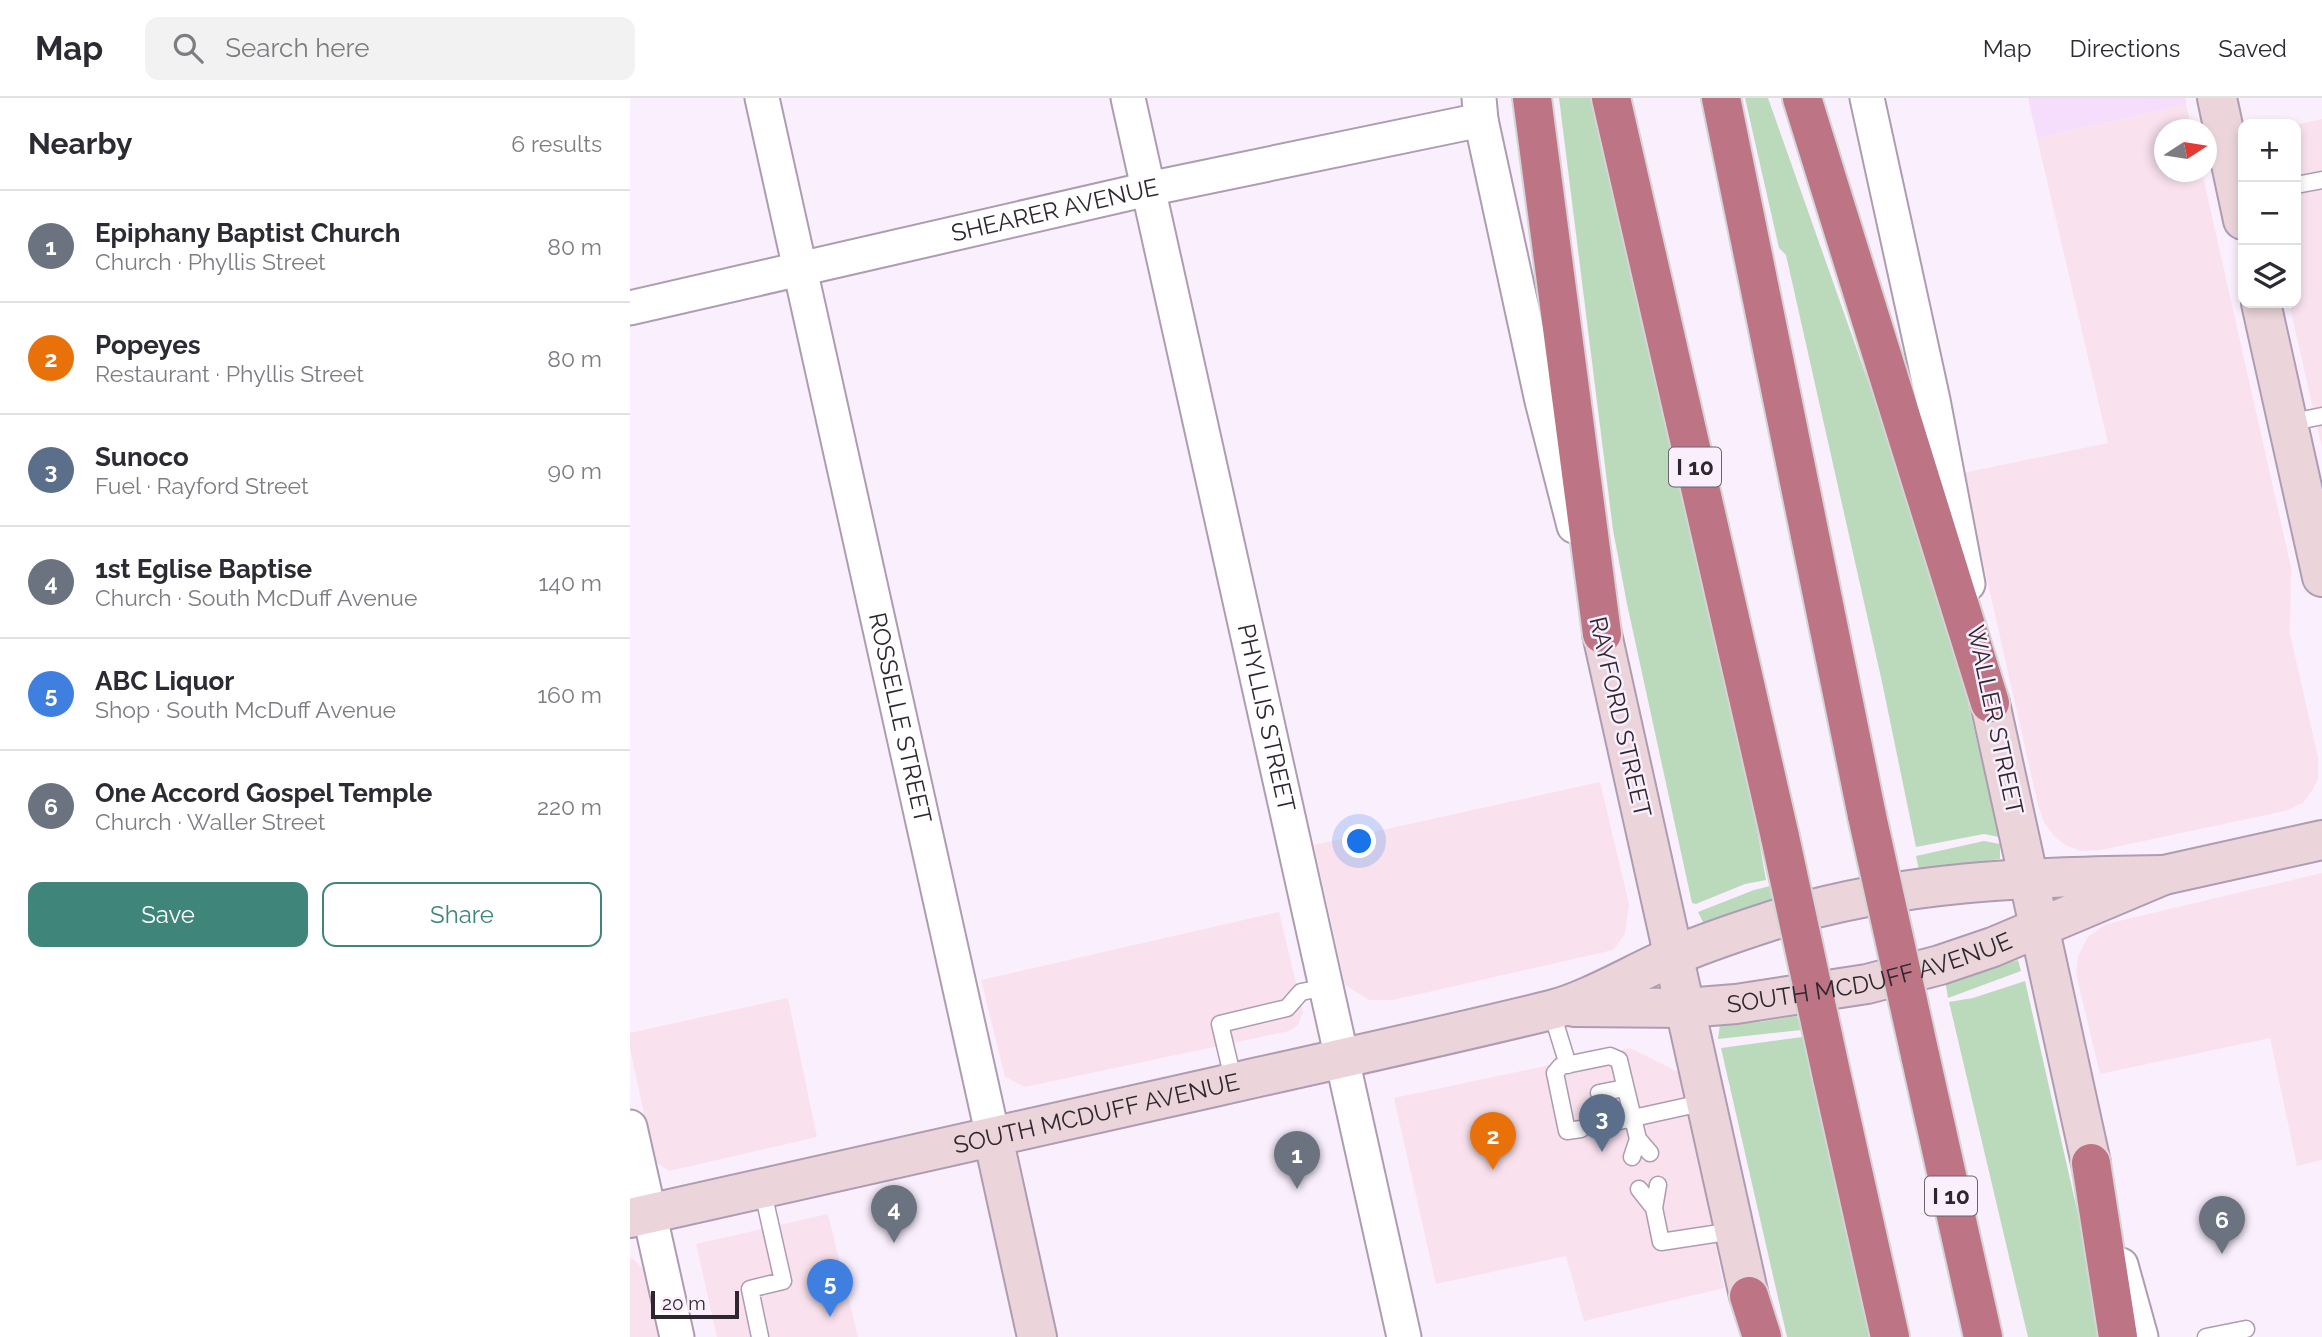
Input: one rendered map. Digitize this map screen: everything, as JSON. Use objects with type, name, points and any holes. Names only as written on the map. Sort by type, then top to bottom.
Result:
[{"type":"highway","points":[[1532,98],[1602,634]]},
{"type":"highway","name":"I 10","points":[[1611,98],[1780,837],[1889,1337]]},
{"type":"highway","name":"I 10","points":[[1721,98],[1867,816],[1983,1337]]},
{"type":"highway","points":[[1802,98],[1990,703]]},
{"type":"highway","points":[[2091,1163],[2118,1337]]},
{"type":"highway","points":[[1749,1296],[1760,1337]]},
{"type":"main road","points":[[2217,98],[2238,188]]},
{"type":"main road","points":[[2263,308],[2305,419],[2322,575]]},
{"type":"main road","name":"RAYFORD STREET","points":[[1602,634],[1749,1296]]},
{"type":"main road","name":"WALLER STREET","points":[[1990,703],[2091,1163]]},
{"type":"main road","name":"SOUTH MCDUFF AVENUE","points":[[1556,1008],[1685,1008],[1782,998],[1867,984],[1940,965],[2041,929],[2164,875],[2322,840]]},
{"type":"main road","name":"SOUTH MCDUFF AVENUE","points":[[640,1216],[1556,1008],[1673,956],[1774,920],[1850,900],[1922,887],[2029,877],[2164,875]]},
{"type":"main road","name":"ROSSELLE STREET","points":[[993,1137],[1037,1337]]},
{"type":"street","name":"ROSSELLE STREET","points":[[762,98],[993,1137]]},
{"type":"street","name":"PHYLLIS STREET","points":[[1128,98],[1404,1337]]},
{"type":"street","name":"WALLER STREET","points":[[1867,98],[1933,400],[1990,703]]},
{"type":"street","name":"SHEARER AVENUE","points":[[630,308],[1148,189],[1480,109]]},
{"type":"street","name":"RAYFORD STREET","points":[[1480,109],[1542,401],[1602,634]]},
{"type":"street","points":[[630,1127],[640,1216],[677,1337]]},
{"type":"street","name":"WALLER STREET","points":[[2091,1163],[2141,1337]]},
{"type":"lane","points":[[2301,184],[2322,180]]},
{"type":"lane","points":[[1234,1083],[1220,1024],[1287,1008],[1301,992],[1327,987]]},
{"type":"lane","points":[[1556,1008],[1568,1065]]},
{"type":"lane","points":[[1581,1129],[1567,1131],[1568,1099],[1555,1073],[1561,1066],[1610,1056],[1619,1060],[1638,1139],[1650,1153]]},
{"type":"lane","points":[[1599,1093],[1625,1088]]},
{"type":"lane","points":[[1606,1124],[1706,1102]]},
{"type":"lane","points":[[1632,1157],[1638,1139]]},
{"type":"lane","points":[[1658,1185],[1654,1208],[1661,1242],[1734,1231]]},
{"type":"lane","points":[[760,1337],[750,1289],[783,1281],[762,1188]]},
{"type":"lane","points":[[1639,1189],[1654,1208]]},
{"type":"lane","points":[[2206,1337],[2245,1329]]},
{"type":"shaded area","points":[[2028,98],[2185,98],[2186,104],[2037,138]]},
{"type":"shaded area","points":[[2186,104],[2190,119],[2154,119],[2154,182],[2204,182],[2291,567],[2290,634],[2318,757],[2318,778],[2303,803],[2285,811],[2101,850],[2081,851],[2065,845],[2044,822],[1963,473],[2108,443],[2037,138]]},
{"type":"shaded area","points":[[2322,119],[2322,448],[2290,308],[2301,308],[2301,124]]},
{"type":"shaded area","points":[[1600,782],[1629,904],[1625,934],[1613,950],[1393,1000],[1369,1000],[1345,985],[1314,845]]},
{"type":"shaded area","points":[[2322,873],[2322,1160],[2297,1166],[2270,1038],[2100,1074],[2076,974],[2078,956],[2088,937],[2106,924]]},
{"type":"shaded area","points":[[1279,912],[1303,1012],[1298,1025],[1289,1031],[1025,1087],[1005,1077],[981,980]]},
{"type":"shaded area","points":[[788,998],[817,1137],[669,1171],[657,1163],[652,1152],[630,1048],[630,1033]]},
{"type":"shaded area","points":[[1630,1048],[1682,1074],[1724,1288],[1584,1321],[1566,1256],[1436,1284],[1394,1098]]},
{"type":"shaded area","points":[[828,1214],[858,1337],[717,1337],[696,1244]]},
{"type":"shaded area","points":[[630,1259],[643,1269],[658,1337],[630,1337]]},
{"type":"green space","points":[[1559,98],[1595,98],[1642,324],[1756,823],[1766,880],[1745,884],[1696,904],[1692,903],[1613,530]]},
{"type":"green space","points":[[1745,98],[1768,98],[1915,514],[1966,694],[1999,837],[1984,834],[1916,847],[1882,682],[1786,255],[1779,248]]},
{"type":"green space","points":[[1984,841],[2000,844],[2000,859],[1919,870],[1916,856]]},
{"type":"green space","points":[[1770,886],[1772,899],[1707,924],[1704,924],[1698,912],[1754,890]]},
{"type":"green space","points":[[2018,960],[2021,971],[1948,998],[1945,980]]},
{"type":"green space","points":[[2025,981],[2105,1337],[2028,1337],[1949,1002],[1973,998]]},
{"type":"green space","points":[[1797,1016],[1801,1030],[1718,1039],[1720,1024],[1760,1022]]},
{"type":"green space","points":[[1804,1034],[1873,1337],[1787,1337],[1721,1048],[1802,1037]]},
{"type":"place","name":"Sunoco","points":[[1602,1152]]},
{"type":"place","name":"Popeyes","points":[[1493,1170]]},
{"type":"place","name":"Epiphany Baptist Church","points":[[1297,1189]]},
{"type":"place","name":"1st Eglise Baptise","points":[[894,1243]]},
{"type":"place","name":"One Accord Gospel Temple","points":[[2222,1254]]},
{"type":"place","name":"ABC Liquor","points":[[830,1317]]}]
